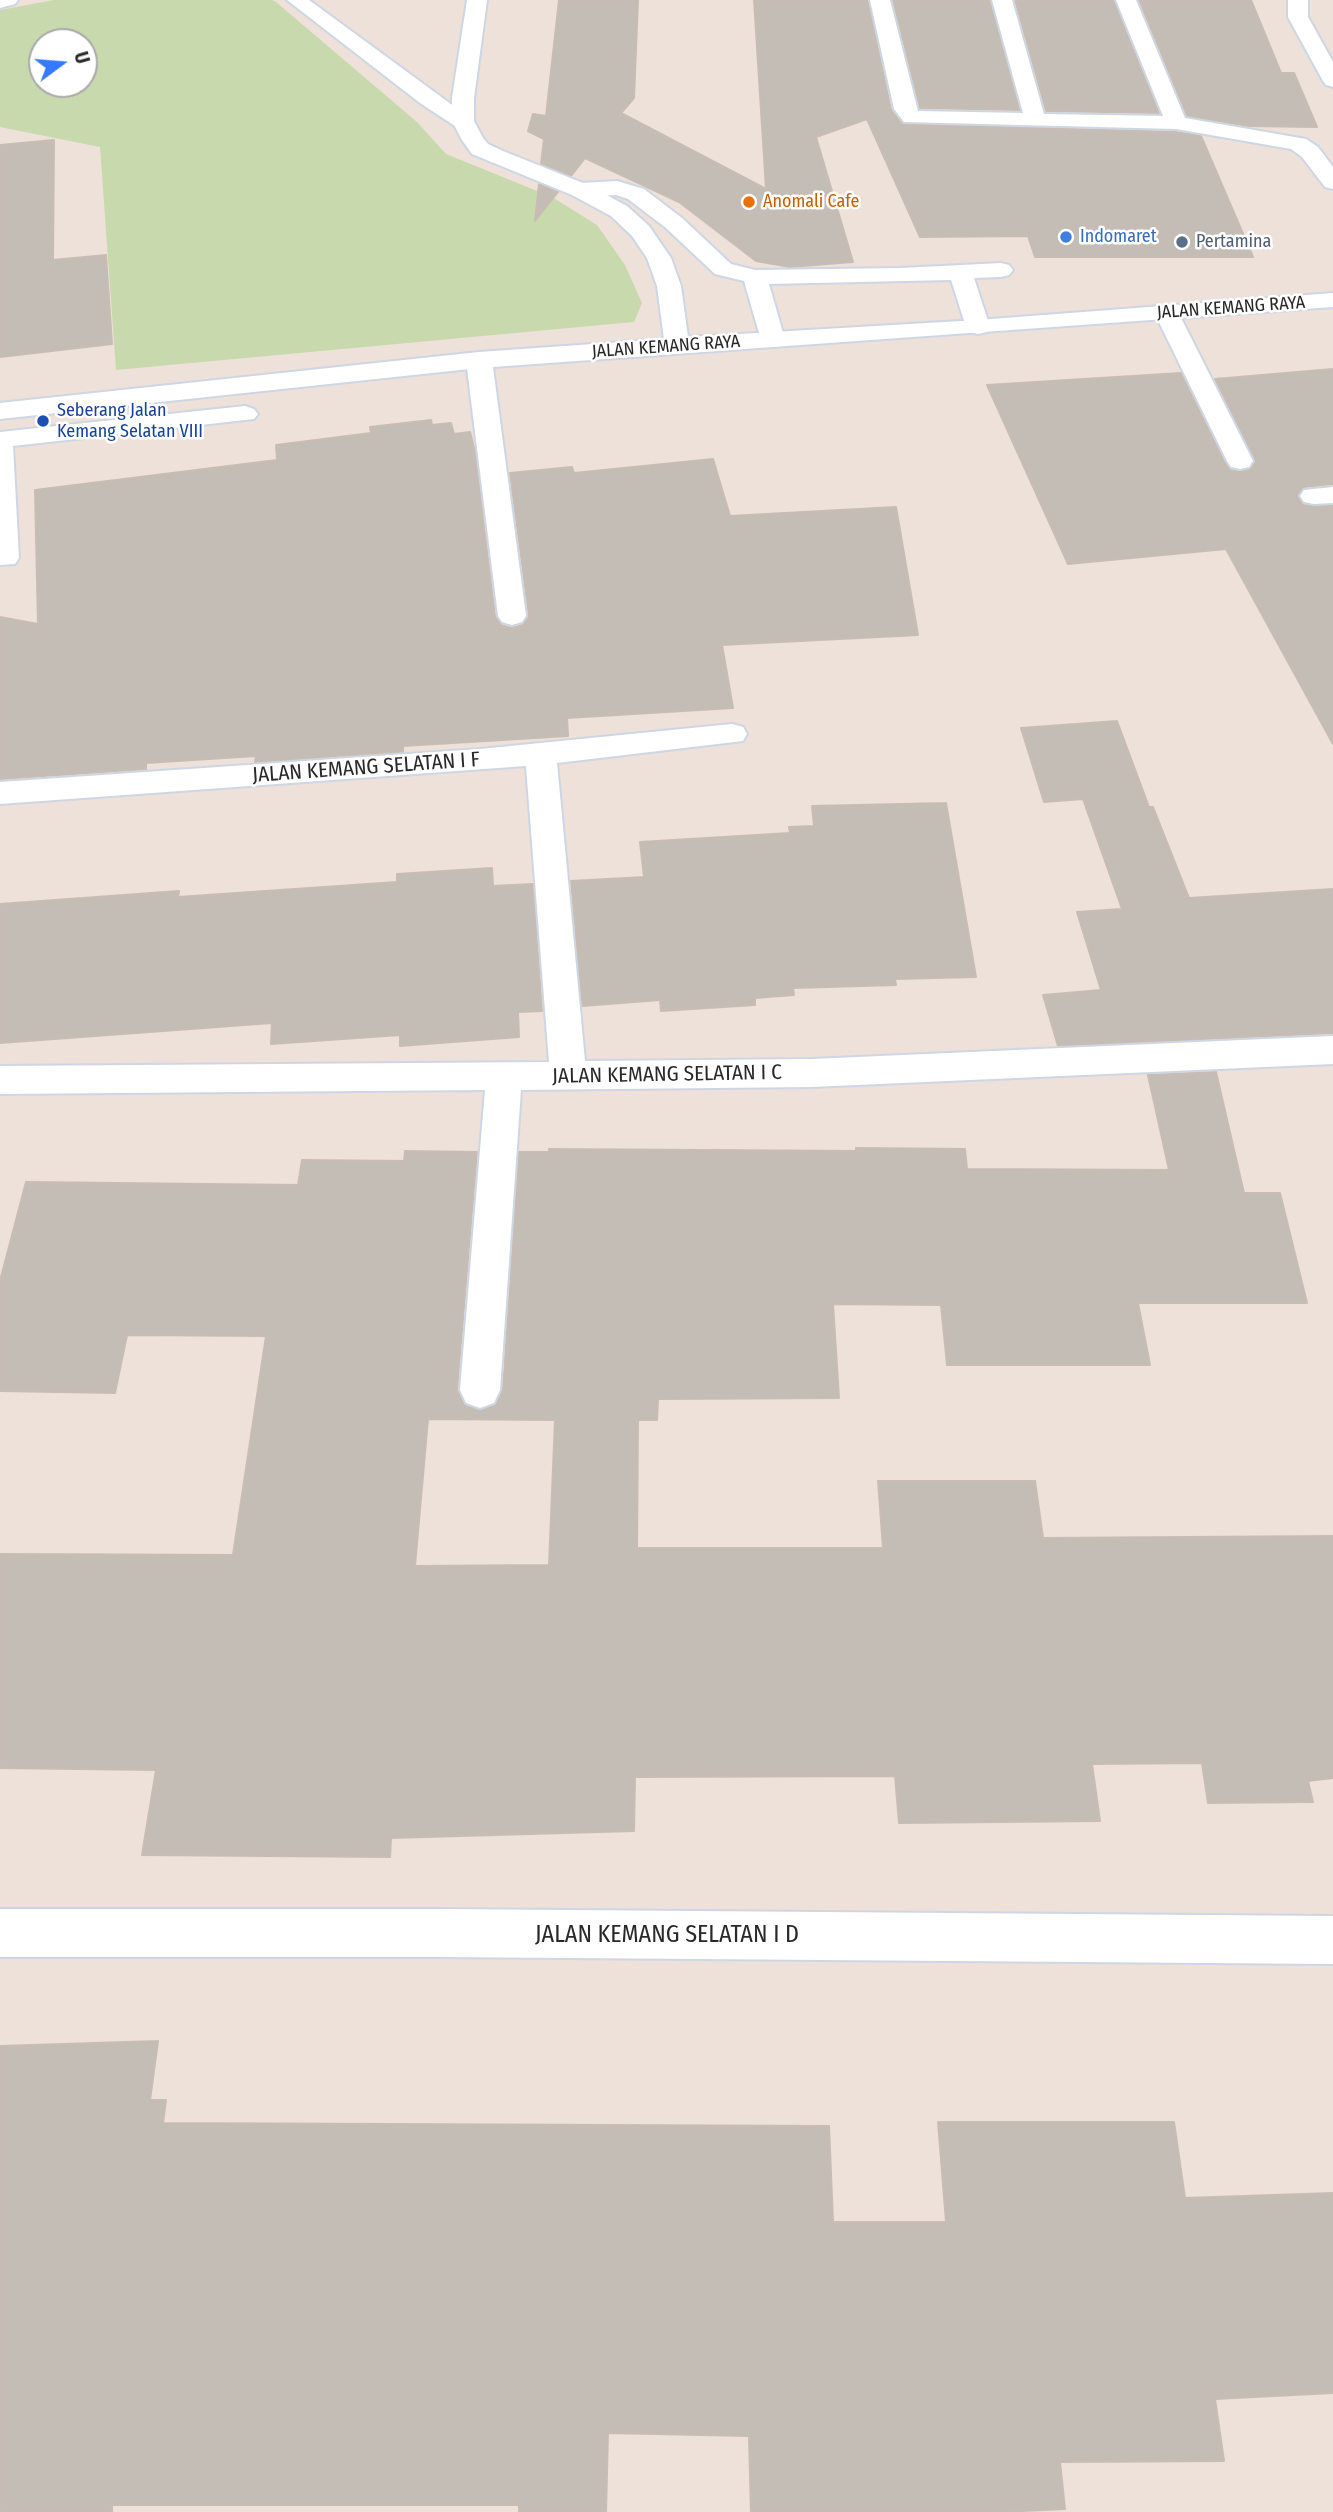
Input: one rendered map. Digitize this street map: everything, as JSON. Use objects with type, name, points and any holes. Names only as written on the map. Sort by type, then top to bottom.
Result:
[{"type":"street","points":[[0,2],[8,0]]},
{"type":"street","points":[[297,0],[426,99],[463,121],[480,149],[580,190],[619,211],[641,231],[659,258],[669,286],[677,345]]},
{"type":"street","points":[[463,121],[465,74],[477,0]]},
{"type":"street","points":[[880,0],[909,115],[921,119],[1035,118],[1176,123],[1298,144],[1310,152],[1333,182]]},
{"type":"street","points":[[1002,0],[1035,118]]},
{"type":"street","points":[[1126,0],[1176,123]]},
{"type":"street","points":[[1298,0],[1298,17],[1333,81]]},
{"type":"street","points":[[580,190],[617,188],[636,194],[674,223],[723,269],[755,276],[808,278],[1001,270]]},
{"type":"street","points":[[960,272],[978,327]]},
{"type":"street","points":[[755,276],[774,340]]},
{"type":"street","name":"JALAN KEMANG RAYA","points":[[0,411],[479,360],[1333,300]]},
{"type":"street","points":[[1166,312],[1240,461]]},
{"type":"street","points":[[479,360],[512,616]]},
{"type":"street","points":[[5,558],[0,442],[245,414]]},
{"type":"street","name":"JALAN KEMANG SELATAN I F","points":[[0,793],[541,755],[732,734]]},
{"type":"street","points":[[541,755],[568,1076]]},
{"type":"street","name":"JALAN KEMANG SELATAN I C","points":[[0,1080],[33,1082],[811,1073],[1333,1049]]},
{"type":"street","points":[[480,1390],[504,1076]]},
{"type":"street","name":"JALAN KEMANG SELATAN I D","points":[[0,1933],[454,1933],[1333,1940]]},
{"type":"green space","points":[[54,0],[272,0],[417,122],[446,154],[552,197],[597,225],[625,265],[642,303],[634,322],[116,370],[100,147],[0,127],[0,10]]},
{"type":"building","points":[[559,0],[638,0],[634,98],[621,113],[766,189],[754,0],[868,0],[891,110],[902,124],[1176,132],[1201,136],[1253,257],[1035,257],[1028,236],[920,237],[867,119],[816,137],[853,262],[790,267],[756,261],[679,202],[585,158],[571,176],[541,164],[544,139],[528,131],[533,114],[546,116]]},
{"type":"building","points":[[893,0],[990,0],[1020,110],[920,108]]},
{"type":"building","points":[[1015,0],[1114,0],[1159,113],[1046,111]]},
{"type":"building","points":[[1139,0],[1251,0],[1281,73],[1294,73],[1317,127],[1248,126],[1187,116]]},
{"type":"building","points":[[54,140],[53,260],[106,255],[112,344],[0,357],[0,145]]},
{"type":"building","points":[[539,184],[558,192],[535,221]]},
{"type":"building","points":[[1333,369],[1333,484],[1304,487],[1298,495],[1303,505],[1333,506],[1333,744],[1226,549],[1068,564],[987,385],[1181,373],[1225,462],[1230,470],[1241,472],[1251,468],[1255,460],[1215,379]]},
{"type":"building","points":[[431,420],[432,425],[451,423],[454,434],[470,432],[475,452],[495,616],[501,625],[511,628],[523,625],[529,616],[510,473],[572,467],[574,473],[713,459],[730,516],[896,507],[918,635],[722,645],[733,708],[567,718],[568,736],[403,746],[403,752],[255,762],[256,756],[146,763],[146,769],[0,779],[0,617],[38,624],[35,490],[277,460],[276,445],[371,433],[370,427]]},
{"type":"building","points":[[1117,721],[1149,807],[1153,807],[1189,898],[1333,889],[1333,1033],[1058,1046],[1043,995],[1101,990],[1077,912],[1122,909],[1083,799],[1044,802],[1021,728]]},
{"type":"building","points":[[946,803],[976,977],[895,979],[896,985],[793,988],[794,995],[755,998],[755,1005],[661,1011],[660,1000],[582,1006],[571,881],[644,877],[640,842],[790,833],[789,827],[814,826],[812,806]]},
{"type":"building","points":[[492,868],[493,886],[533,884],[542,1011],[518,1012],[519,1037],[400,1046],[400,1035],[271,1044],[272,1023],[0,1043],[0,904],[179,891],[178,897],[397,882],[397,874]]},
{"type":"building","points":[[1216,1072],[1244,1193],[1280,1193],[1307,1303],[1138,1303],[1150,1365],[947,1365],[941,1305],[833,1304],[839,1398],[658,1399],[657,1420],[638,1420],[637,1548],[883,1548],[878,1481],[1035,1481],[1043,1538],[1333,1536],[1333,1778],[1308,1781],[1313,1802],[1208,1803],[1202,1763],[1092,1764],[1100,1821],[899,1823],[895,1776],[635,1777],[634,1831],[391,1838],[390,1857],[142,1855],[156,1770],[0,1768],[0,1554],[233,1555],[266,1336],[127,1335],[115,1393],[0,1391],[0,1281],[26,1182],[298,1185],[302,1160],[404,1161],[405,1151],[477,1152],[457,1390],[465,1405],[481,1410],[496,1404],[503,1390],[519,1152],[549,1152],[549,1149],[965,1149],[967,1169],[1169,1170],[1148,1075]],"holes":[[[428,1419],[555,1420],[549,1565],[415,1566]]]},
{"type":"building","points":[[158,2041],[150,2100],[166,2100],[163,2123],[829,2126],[833,2222],[946,2222],[938,2122],[1174,2122],[1185,2198],[1333,2193],[1333,2393],[1215,2399],[1224,2461],[1060,2462],[1065,2509],[1001,2512],[751,2512],[749,2436],[608,2433],[606,2512],[519,2512],[519,2505],[112,2505],[112,2512],[0,2512],[0,2046]]},
{"type":"place","name":"Anomali Cafe","points":[[749,202]]},
{"type":"place","name":"Indomaret","points":[[1066,237]]},
{"type":"place","name":"Pertamina","points":[[1182,242]]},
{"type":"place","name":"Seberang Jalan Kemang Selatan VIII","points":[[43,421]]}]
